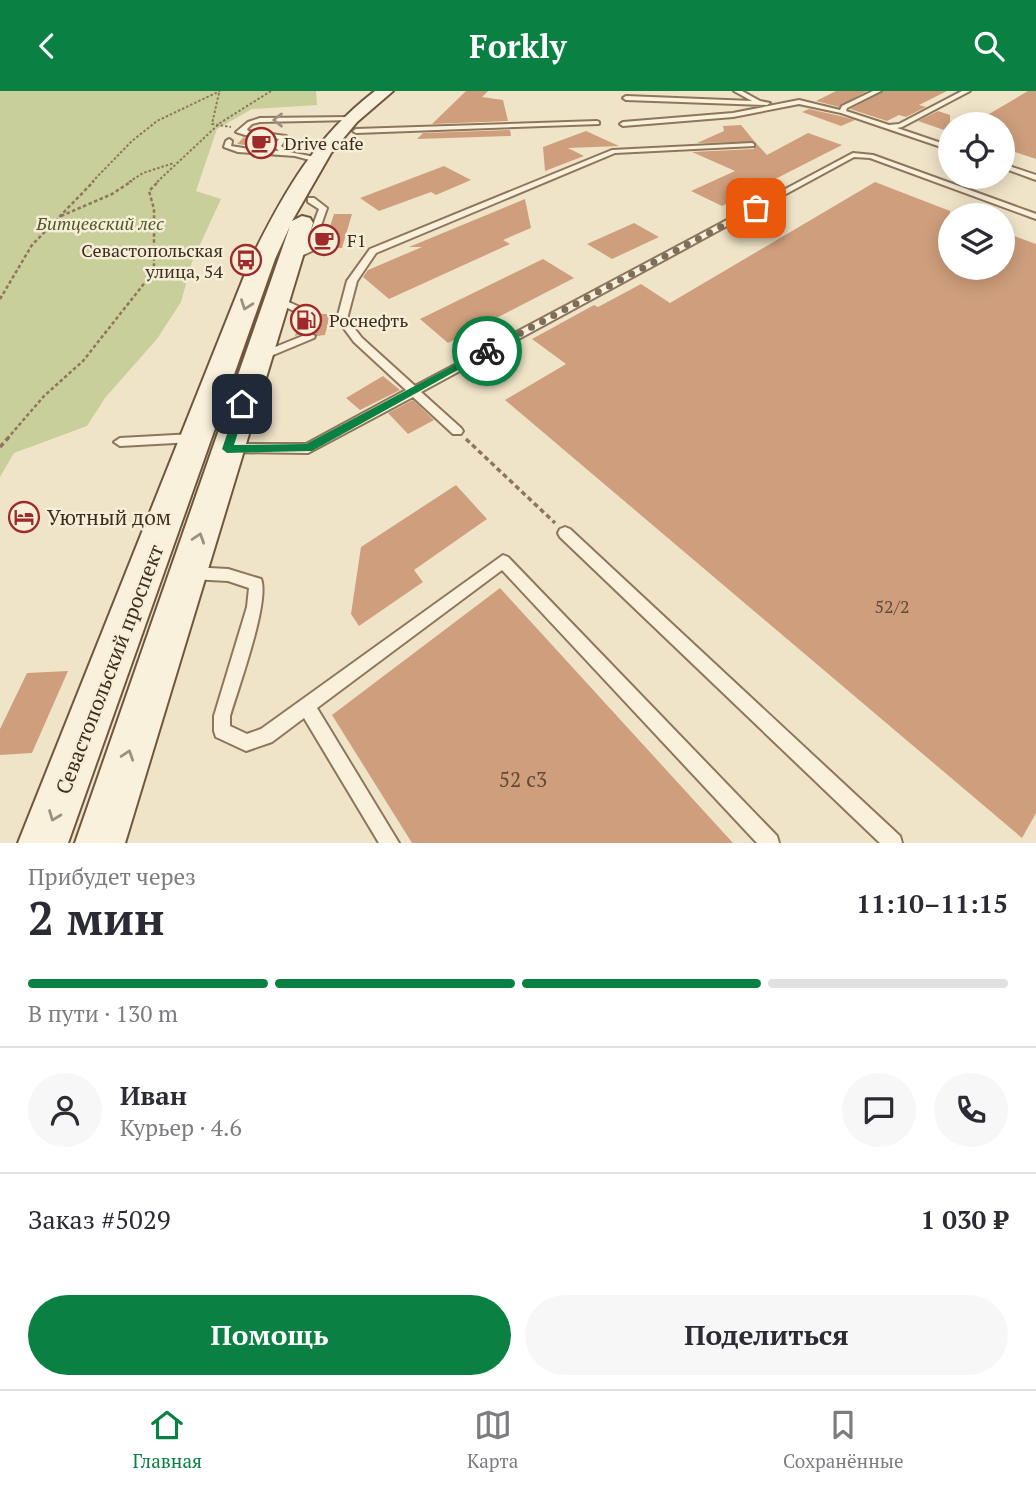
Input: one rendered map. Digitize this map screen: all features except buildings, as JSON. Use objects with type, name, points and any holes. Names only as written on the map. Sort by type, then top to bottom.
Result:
[{"type":"main road","name":"Севастопольский проспект","points":[[43,843],[212,444],[256,360],[288,258],[311,200],[353,125],[385,91]]},
{"type":"main road","name":"Севастопольский проспект","points":[[100,843],[187,573],[212,444],[263,260],[287,207],[302,157],[353,125],[395,91]]},
{"type":"lane","points":[[737,91],[760,103]]},
{"type":"lane","points":[[843,112],[844,107],[878,91]]},
{"type":"lane","points":[[889,127],[905,124],[967,91]]},
{"type":"lane","points":[[626,98],[788,104]]},
{"type":"lane","points":[[623,124],[733,115],[799,102],[843,112],[938,144]]},
{"type":"lane","points":[[302,157],[277,146],[285,137],[245,133],[241,130],[260,120],[353,125],[597,123]]},
{"type":"lane","points":[[229,141],[227,147],[236,150],[302,157]]},
{"type":"lane","points":[[457,431],[358,340],[342,319],[352,281],[373,251],[614,151],[752,145]]},
{"type":"lane","points":[[120,442],[308,448],[853,155],[871,156],[1036,217]]},
{"type":"lane","points":[[1015,170],[1036,177]]},
{"type":"lane","points":[[275,299],[308,314]]},
{"type":"lane","points":[[256,360],[310,336]]},
{"type":"lane","points":[[565,533],[893,843]]},
{"type":"lane","points":[[187,573],[228,575],[257,584],[254,607],[222,716],[222,731],[246,743],[266,736],[503,561],[770,843]]},
{"type":"lane","points":[[306,706],[390,843]]},
{"type":"path","points":[[214,126],[212,124],[219,91]]},
{"type":"path","points":[[0,299],[33,246],[140,134],[158,121],[219,91]]},
{"type":"path","points":[[0,447],[44,396],[91,351],[154,271],[154,209],[149,191],[214,126],[244,105],[271,91]]},
{"type":"path","points":[[214,126],[241,130]]},
{"type":"path","points":[[59,216],[111,194],[144,173],[176,162]]},
{"type":"path","points":[[457,431],[565,533]]},
{"type":"green space","name":"Битцевский лес","points":[[0,91],[316,91],[317,105],[252,109],[217,129],[196,191],[221,199],[192,262],[181,302],[157,339],[105,398],[87,426],[14,453],[0,477]]},
{"type":"way so far","points":[[487,351],[756,208]]},
{"type":"place","name":"Drive cafe","points":[[261,143]]},
{"type":"place","name":"F1","points":[[324,240]]},
{"type":"place","name":"Севастопольская улица, 54","points":[[246,260]]},
{"type":"place","name":"Роснефть","points":[[306,320]]},
{"type":"place","name":"Уютный дом","points":[[24,517]]},
{"type":"route","points":[[242,404],[227,449],[308,448],[487,351]]}]
